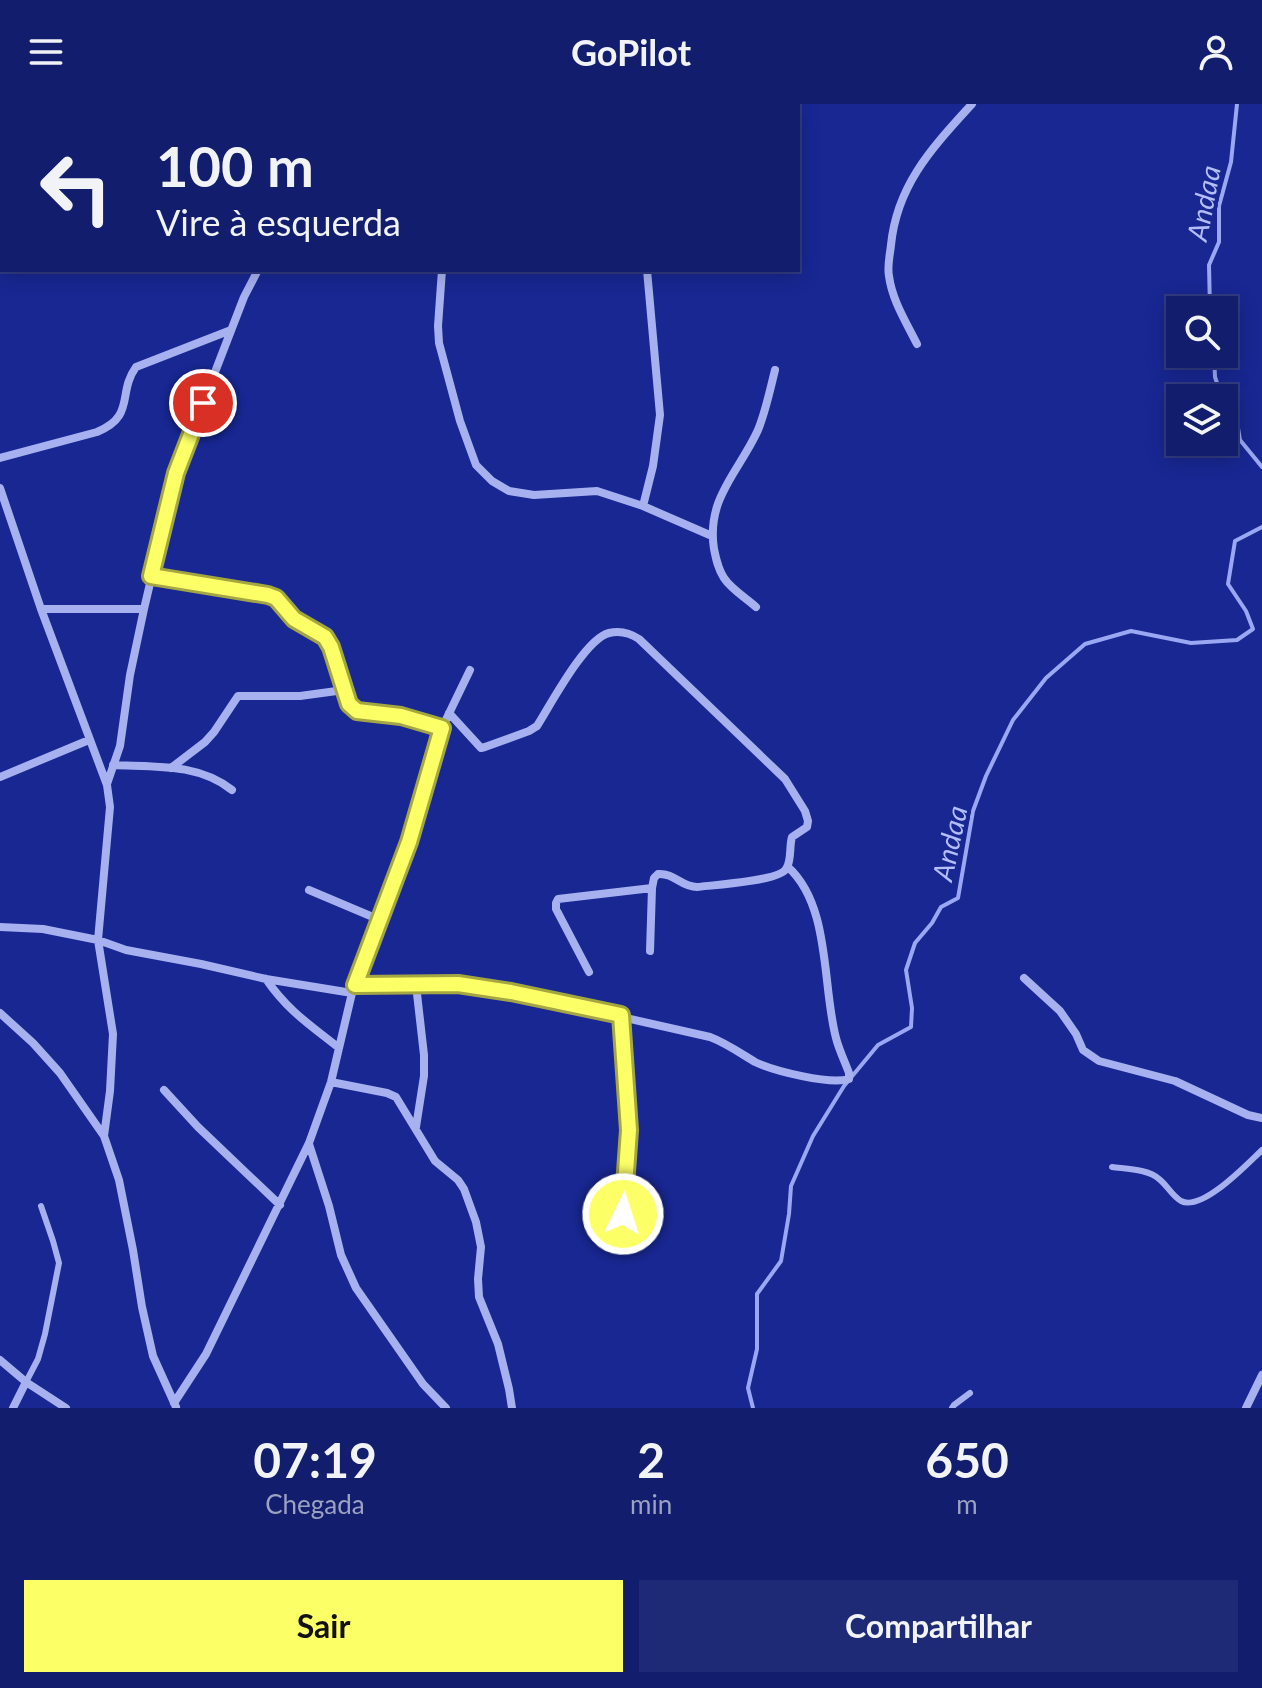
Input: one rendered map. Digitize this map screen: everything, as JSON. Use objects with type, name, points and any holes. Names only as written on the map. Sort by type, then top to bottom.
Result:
[{"type":"street","points":[[917,344],[898,306],[888,274],[892,236],[901,201],[912,177],[972,104]]},
{"type":"street","points":[[107,785],[120,746],[130,675],[176,473],[244,297],[257,272]]},
{"type":"street","points":[[442,272],[439,343],[460,421],[476,465],[492,481],[509,491],[534,495],[597,491],[643,506],[712,536]]},
{"type":"street","points":[[643,506],[653,466],[660,415],[647,272]]},
{"type":"street","points":[[0,458],[111,427],[121,415],[136,367],[231,330]]},
{"type":"street","points":[[756,607],[724,579],[717,564],[712,522],[717,503],[757,431],[775,370]]},
{"type":"street","points":[[0,488],[41,609],[107,785],[110,807],[98,940],[113,1034],[104,1136]]},
{"type":"street","points":[[151,576],[276,598],[294,619],[325,637],[349,704],[357,711],[401,716],[442,728]]},
{"type":"street","points":[[41,609],[144,609]]},
{"type":"street","points":[[449,713],[481,748],[529,731],[537,726],[571,671],[595,640],[610,633],[628,632],[639,639],[785,779],[808,821],[807,827],[792,837],[788,867],[779,876],[697,887],[687,887],[675,877],[658,874],[652,888],[650,951]]},
{"type":"street","points":[[175,1405],[206,1354],[309,1143],[331,1082],[354,989],[409,842],[442,728],[470,670]]},
{"type":"street","points":[[171,768],[214,732],[238,696],[300,696],[344,690]]},
{"type":"street","points":[[0,777],[89,740]]},
{"type":"street","points":[[113,765],[190,770],[210,776],[232,790]]},
{"type":"street","points":[[0,927],[43,929],[266,979],[354,989],[458,984],[511,992],[710,1037],[757,1063],[777,1070],[829,1080],[849,1079],[836,1040],[821,935],[803,883],[788,867]]},
{"type":"street","points":[[589,972],[556,909],[558,899],[652,888]]},
{"type":"street","points":[[309,890],[380,920]]},
{"type":"street","points":[[1024,978],[1060,1011],[1083,1050],[1090,1056],[1175,1081],[1248,1115],[1262,1118]]},
{"type":"street","points":[[266,979],[290,1009],[339,1048]]},
{"type":"street","points":[[416,985],[424,1065],[416,1128]]},
{"type":"street","points":[[0,1013],[60,1073],[104,1136],[119,1180],[153,1356],[175,1405]]},
{"type":"street","points":[[621,1015],[629,1130],[621,1243]]},
{"type":"street","points":[[331,1082],[396,1097],[435,1161],[464,1189],[481,1247],[479,1297],[498,1344],[512,1408]]},
{"type":"street","points":[[164,1090],[280,1205]]},
{"type":"street","points":[[309,1143],[341,1255],[356,1288],[423,1384],[446,1408]]},
{"type":"street","points":[[0,1360],[26,1382],[66,1408]]},
{"type":"street","points":[[1246,1408],[1262,1375]]},
{"type":"street","points":[[13,1408],[26,1382]]},
{"type":"lane","points":[[1112,1167],[1154,1175],[1179,1200],[1187,1203],[1219,1189],[1262,1150]]},
{"type":"lane","points":[[26,1382],[38,1359],[45,1334],[59,1263],[41,1206]]},
{"type":"lane","points":[[952,1408],[970,1393]]},
{"type":"waterway","name":"Andaa","points":[[1210,296],[1209,265],[1219,242],[1219,206],[1231,162],[1237,104]]},
{"type":"waterway","name":"Andaa","points":[[1215,368],[1217,384]]},
{"type":"waterway","name":"Andaa","points":[[1238,428],[1240,440],[1262,467]]},
{"type":"waterway","name":"Andaa","points":[[753,1408],[748,1388],[757,1349],[757,1294],[781,1261],[791,1186],[813,1136],[844,1086],[878,1045],[911,1027],[912,1008],[906,970],[915,943],[941,907],[958,898],[973,811],[1013,720],[1046,678],[1085,644],[1131,631],[1191,643],[1237,640],[1253,629],[1246,611],[1228,584],[1235,541],[1262,527]]},
{"type":"route","points":[[203,403],[176,473],[151,576],[276,598],[294,619],[325,637],[349,704],[357,711],[401,716],[442,728],[409,842],[355,985],[458,984],[621,1015],[629,1130],[623,1214]]}]
